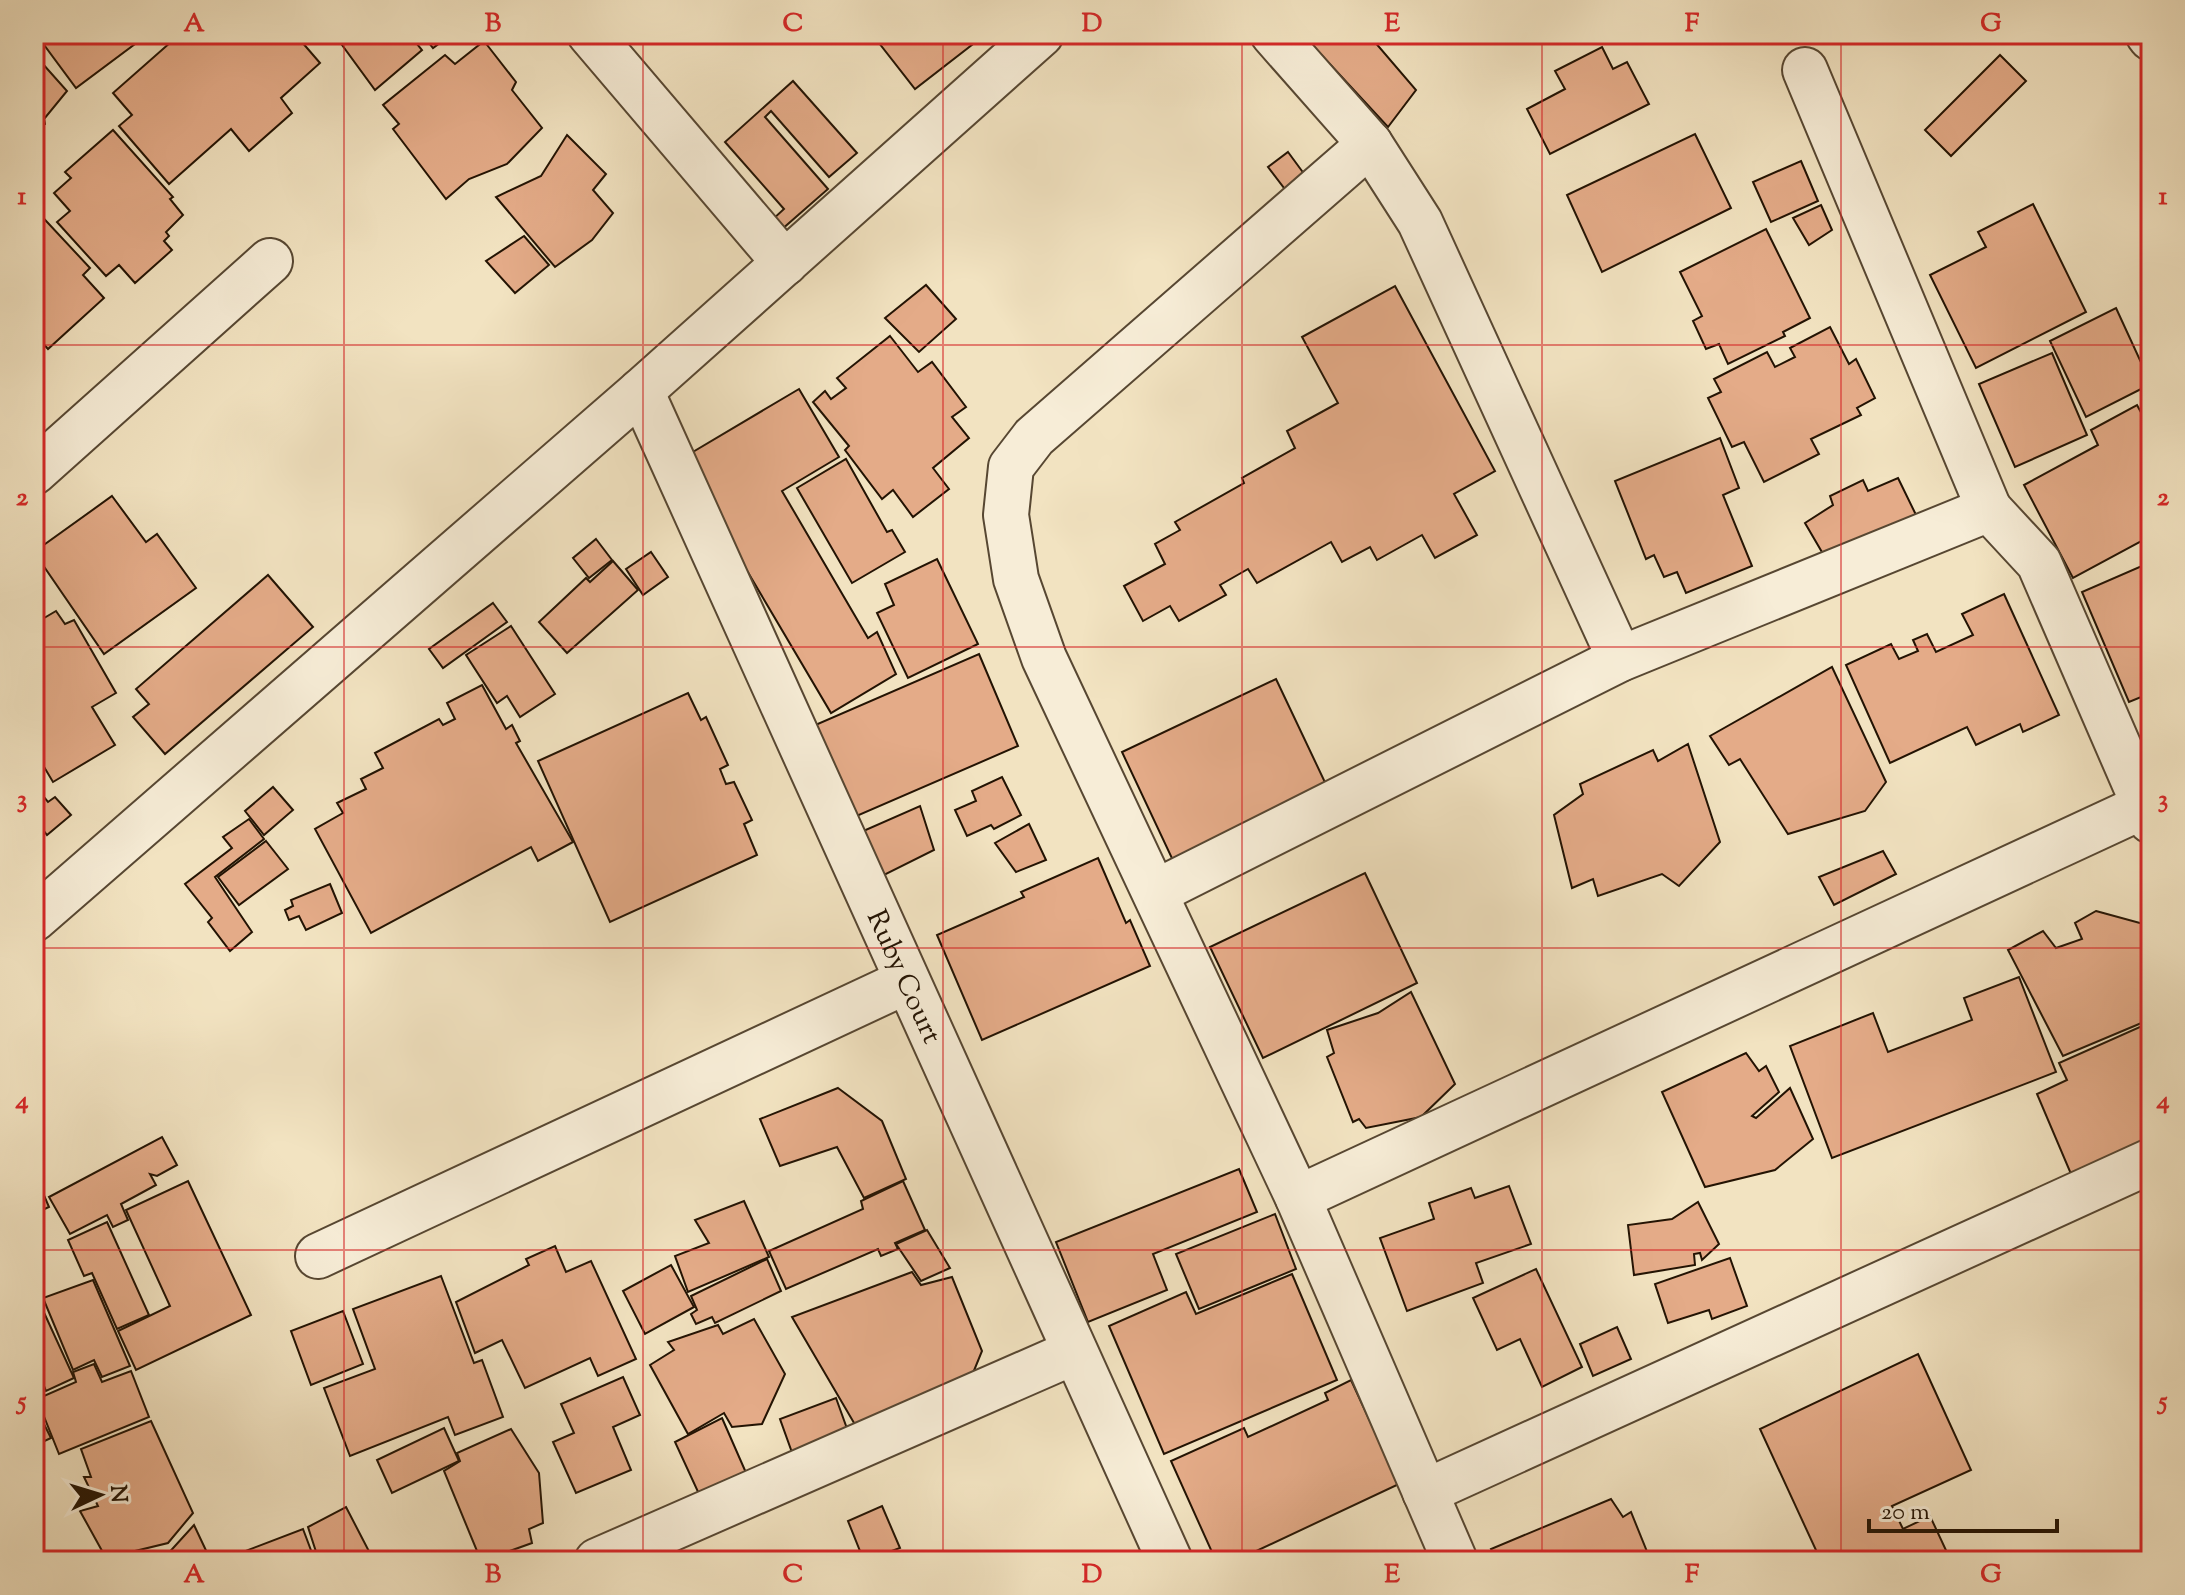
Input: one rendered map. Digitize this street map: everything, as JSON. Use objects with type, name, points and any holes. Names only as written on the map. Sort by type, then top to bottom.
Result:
[{"type":"street","points":[[590,34],[785,263]]},
{"type":"street","points":[[34,919],[641,391],[1041,34]]},
{"type":"street","points":[[1273,34],[1370,144],[1420,222],[1620,659]]},
{"type":"street","points":[[1298,1198],[2148,814],[2039,563],[1989,509],[1805,70]]},
{"type":"street","points":[[1370,144],[1034,437],[1011,467],[1006,515],[1016,579],[1044,658],[1298,1198],[1455,1561]]},
{"type":"street","points":[[34,472],[270,261]]},
{"type":"street","name":"Ruby Court","points":[[641,391],[1170,1561]]},
{"type":"street","points":[[1156,892],[1620,659],[1989,509]]},
{"type":"street","points":[[318,1256],[907,981]]},
{"type":"street","points":[[1425,1492],[2151,1161]]},
{"type":"street","points":[[597,1561],[1074,1352]]},
{"type":"building","points":[[36,34],[134,34],[139,41],[76,88]]},
{"type":"building","points":[[180,34],[295,34],[320,63],[281,98],[292,113],[249,151],[231,129],[169,184],[119,126],[132,115],[113,93]]},
{"type":"building","points":[[334,34],[409,34],[422,50],[375,90]]},
{"type":"building","points":[[422,34],[452,34],[433,48]]},
{"type":"building","points":[[872,34],[986,34],[915,89]]},
{"type":"building","points":[[1302,34],[1368,34],[1416,90],[1388,127]]},
{"type":"building","points":[[484,41],[516,82],[512,90],[542,128],[507,164],[469,179],[446,199],[393,129],[399,124],[383,105],[445,55],[455,64]]},
{"type":"building","points":[[1602,47],[1613,69],[1627,62],[1649,104],[1550,154],[1527,109],[1565,89],[1555,71]]},
{"type":"building","points":[[34,54],[67,91],[44,119],[45,124],[34,131]]},
{"type":"building","points":[[2000,55],[2026,81],[1951,156],[1925,130]]},
{"type":"building","points":[[793,81],[857,153],[829,177],[771,111],[765,117],[828,189],[781,230],[772,220],[784,209],[725,142]]},
{"type":"building","points":[[113,130],[173,197],[170,199],[183,215],[166,232],[169,236],[164,241],[172,250],[135,283],[119,265],[106,276],[57,222],[70,211],[54,193],[71,178],[65,172]]},
{"type":"building","points":[[1695,134],[1731,208],[1602,272],[1567,195]]},
{"type":"building","points":[[567,135],[606,174],[593,190],[613,213],[592,240],[555,267],[496,197],[541,176]]},
{"type":"building","points":[[1288,152],[1313,186],[1294,201],[1268,167]]},
{"type":"building","points":[[1801,161],[1818,201],[1771,222],[1753,182]]},
{"type":"building","points":[[2033,204],[2086,312],[1976,368],[1930,275],[1986,247],[1978,232]]},
{"type":"building","points":[[1821,205],[1832,230],[1809,245],[1793,218]]},
{"type":"building","points":[[34,208],[90,268],[83,275],[104,298],[48,349],[34,334]]},
{"type":"building","points":[[1766,229],[1810,318],[1783,332],[1785,336],[1728,364],[1719,344],[1706,349],[1693,321],[1702,316],[1680,272]]},
{"type":"building","points":[[524,236],[549,265],[515,293],[486,261]]},
{"type":"building","points":[[926,285],[956,319],[919,352],[885,318]]},
{"type":"building","points":[[1395,286],[1495,471],[1454,494],[1477,535],[1435,558],[1422,535],[1377,560],[1370,547],[1342,562],[1331,542],[1257,583],[1248,569],[1220,585],[1226,595],[1179,621],[1170,606],[1143,621],[1124,586],[1165,564],[1155,544],[1180,530],[1175,522],[1244,483],[1242,478],[1295,448],[1287,431],[1338,403],[1302,337]]},
{"type":"building","points":[[2116,308],[2151,384],[2086,417],[2050,341]]},
{"type":"building","points":[[1830,327],[1849,364],[1856,359],[1875,398],[1857,408],[1861,415],[1811,439],[1819,454],[1764,482],[1744,442],[1732,447],[1708,398],[1721,392],[1714,379],[1767,352],[1775,367],[1795,357],[1790,348]]},
{"type":"building","points":[[890,336],[918,372],[932,362],[966,407],[952,417],[969,438],[933,468],[949,489],[913,517],[893,490],[882,499],[845,450],[849,446],[813,402],[825,391],[831,399],[846,388],[837,378]]},
{"type":"building","points":[[2052,353],[2087,435],[2015,467],[1979,384]]},
{"type":"building","points":[[799,389],[839,457],[782,491],[868,638],[877,632],[896,674],[831,713],[681,459]]},
{"type":"building","points":[[2137,405],[2151,431],[2151,536],[2073,578],[2024,485],[2098,445],[2091,430]]},
{"type":"building","points":[[1720,438],[1739,488],[1723,495],[1752,566],[1686,593],[1677,572],[1664,577],[1654,555],[1646,559],[1615,481]]},
{"type":"building","points":[[846,459],[887,532],[892,530],[905,552],[852,583],[797,488]]},
{"type":"building","points":[[1898,478],[1918,519],[1826,559],[1805,523],[1833,505],[1830,496],[1863,480],[1868,491]]},
{"type":"building","points":[[112,496],[146,542],[157,534],[196,588],[104,654],[34,552]]},
{"type":"building","points":[[596,539],[612,560],[589,578],[573,558]]},
{"type":"building","points":[[651,552],[668,577],[643,595],[626,569]]},
{"type":"building","points":[[937,559],[978,644],[908,678],[877,613],[894,605],[885,584]]},
{"type":"building","points":[[613,561],[638,590],[567,653],[539,622],[586,578],[590,582]]},
{"type":"building","points":[[2151,562],[2151,693],[2129,702],[2082,592]]},
{"type":"building","points":[[268,575],[313,627],[165,754],[133,717],[149,704],[136,689]]},
{"type":"building","points":[[2004,594],[2059,715],[2023,732],[2020,724],[1976,745],[1967,727],[1890,763],[1846,665],[1891,644],[1899,659],[1918,651],[1913,640],[1927,634],[1936,652],[1973,635],[1962,614]]},
{"type":"building","points":[[493,603],[507,622],[443,668],[429,649]]},
{"type":"building","points":[[56,611],[65,624],[74,620],[116,693],[92,707],[115,745],[53,782],[34,750],[34,624]]},
{"type":"building","points":[[511,626],[555,694],[520,717],[507,696],[497,703],[466,655]]},
{"type":"building","points":[[979,654],[1018,746],[852,818],[813,726]]},
{"type":"building","points":[[1832,667],[1886,782],[1865,811],[1788,834],[1740,759],[1729,765],[1710,736]]},
{"type":"building","points":[[1276,679],[1331,795],[1177,869],[1122,752]]},
{"type":"building","points":[[482,685],[506,729],[512,725],[520,741],[516,743],[573,842],[538,861],[531,847],[371,933],[315,829],[343,813],[337,803],[366,789],[361,779],[383,768],[375,753],[439,719],[443,725],[455,719],[447,703]]},
{"type":"building","points":[[688,693],[701,720],[706,717],[728,765],[720,769],[726,784],[734,782],[752,820],[744,824],[757,855],[610,922],[538,761]]},
{"type":"building","points":[[1688,744],[1720,842],[1679,886],[1662,874],[1598,896],[1593,879],[1572,888],[1554,815],[1583,794],[1580,784],[1653,750],[1658,761]]},
{"type":"building","points":[[1002,777],[1021,815],[994,829],[991,825],[967,836],[955,810],[976,801],[972,791]]},
{"type":"building","points":[[34,785],[48,802],[55,797],[71,815],[47,835],[34,818]]},
{"type":"building","points":[[273,787],[293,810],[264,835],[245,811]]},
{"type":"building","points":[[920,806],[934,850],[882,876],[861,832]]},
{"type":"building","points":[[249,819],[264,839],[215,877],[252,932],[230,951],[208,922],[212,918],[185,884],[232,848],[223,837]]},
{"type":"building","points":[[1029,824],[1046,860],[1016,872],[995,843]]},
{"type":"building","points":[[266,841],[288,869],[239,905],[218,877]]},
{"type":"building","points":[[1883,851],[1896,874],[1834,905],[1819,877]]},
{"type":"building","points":[[1098,858],[1126,923],[1130,920],[1150,966],[982,1040],[937,935],[1024,897],[1021,892]]},
{"type":"building","points":[[1365,873],[1417,983],[1263,1058],[1210,947]]},
{"type":"building","points":[[330,884],[342,913],[306,930],[299,916],[289,920],[285,910],[293,906],[291,900]]},
{"type":"building","points":[[2096,911],[2151,926],[2151,1019],[2063,1056],[2008,950],[2043,931],[2056,948],[2082,939],[2075,923]]},
{"type":"building","points":[[2019,977],[2056,1072],[1832,1158],[1790,1046],[1873,1013],[1888,1052],[1972,1020],[1964,998]]},
{"type":"building","points":[[1411,992],[1455,1084],[1421,1117],[1366,1128],[1359,1119],[1353,1122],[1327,1057],[1334,1053],[1327,1030],[1378,1013]]},
{"type":"building","points":[[2151,1022],[2151,1139],[2071,1174],[2037,1094],[2067,1080],[2059,1063]]},
{"type":"building","points":[[1746,1053],[1759,1071],[1766,1066],[1779,1092],[1752,1116],[1756,1118],[1790,1088],[1813,1139],[1775,1170],[1705,1187],[1662,1092]]},
{"type":"building","points":[[838,1088],[882,1121],[906,1179],[864,1198],[837,1147],[780,1166],[760,1119]]},
{"type":"building","points":[[162,1137],[177,1165],[157,1176],[150,1174],[156,1185],[121,1204],[128,1220],[113,1227],[107,1215],[70,1234],[49,1197]]},
{"type":"building","points":[[1239,1169],[1257,1212],[1153,1254],[1167,1290],[1088,1322],[1056,1242]]},
{"type":"building","points":[[34,1172],[49,1207],[34,1214]]},
{"type":"building","points":[[188,1181],[251,1315],[136,1370],[118,1331],[170,1306],[126,1210]]},
{"type":"building","points":[[903,1181],[925,1230],[895,1243],[898,1249],[881,1256],[878,1249],[786,1289],[769,1251],[863,1209],[861,1201]]},
{"type":"building","points":[[1509,1186],[1531,1244],[1476,1263],[1483,1283],[1407,1311],[1380,1238],[1434,1219],[1429,1203],[1471,1188],[1475,1198]]},
{"type":"building","points":[[744,1201],[769,1257],[688,1292],[675,1256],[709,1243],[695,1220]]},
{"type":"building","points":[[1698,1202],[1719,1244],[1702,1260],[1700,1253],[1694,1254],[1695,1265],[1634,1275],[1628,1225],[1672,1219]]},
{"type":"building","points":[[1275,1214],[1296,1269],[1199,1309],[1176,1254]]},
{"type":"building","points":[[107,1222],[149,1315],[117,1329],[92,1273],[84,1276],[68,1240]]},
{"type":"building","points":[[927,1230],[950,1268],[921,1281],[896,1244]]},
{"type":"building","points":[[555,1246],[566,1272],[591,1261],[636,1359],[598,1376],[590,1358],[525,1388],[502,1340],[475,1353],[456,1302],[529,1265],[526,1259]]},
{"type":"building","points":[[1730,1258],[1747,1306],[1712,1319],[1709,1310],[1668,1323],[1655,1284]]},
{"type":"building","points":[[767,1259],[781,1291],[715,1323],[712,1317],[696,1324],[691,1314],[697,1310],[691,1296]]},
{"type":"building","points":[[671,1265],[694,1307],[645,1334],[623,1291]]},
{"type":"building","points":[[1536,1269],[1582,1367],[1542,1387],[1520,1339],[1497,1350],[1473,1298]]},
{"type":"building","points":[[912,1272],[921,1285],[952,1277],[982,1351],[971,1378],[857,1428],[792,1317]]},
{"type":"building","points":[[1292,1274],[1337,1380],[1164,1454],[1109,1326],[1186,1292],[1196,1314]]},
{"type":"building","points":[[441,1276],[474,1363],[482,1360],[503,1417],[455,1435],[448,1417],[350,1456],[324,1388],[375,1369],[353,1309]]},
{"type":"building","points":[[93,1280],[130,1366],[102,1377],[94,1360],[73,1370],[43,1298]]},
{"type":"building","points":[[41,1306],[74,1378],[46,1391],[42,1381],[34,1385],[34,1309]]},
{"type":"building","points":[[343,1311],[363,1364],[311,1385],[291,1331]]},
{"type":"building","points":[[754,1319],[785,1374],[762,1424],[732,1427],[724,1413],[688,1434],[650,1365],[674,1350],[668,1342],[718,1325],[723,1334]]},
{"type":"building","points":[[1617,1327],[1631,1359],[1593,1376],[1580,1344]]},
{"type":"building","points":[[1918,1354],[1971,1470],[1892,1506],[1903,1529],[1930,1516],[1951,1561],[1821,1561],[1760,1429]]},
{"type":"building","points":[[94,1364],[102,1382],[131,1371],[149,1417],[59,1454],[37,1399],[76,1382],[73,1372]]},
{"type":"building","points":[[623,1377],[640,1415],[613,1427],[631,1470],[576,1493],[553,1442],[574,1433],[561,1404]]},
{"type":"building","points":[[1351,1380],[1399,1484],[1235,1561],[1216,1561],[1171,1461],[1244,1428],[1248,1437],[1328,1400],[1325,1393]]},
{"type":"building","points":[[836,1398],[850,1437],[794,1458],[780,1419]]},
{"type":"building","points":[[34,1404],[51,1438],[34,1446]]},
{"type":"building","points":[[722,1418],[747,1475],[699,1494],[675,1442]]},
{"type":"building","points":[[151,1421],[193,1513],[168,1543],[106,1558],[80,1511],[98,1506],[84,1477],[91,1477],[81,1449]]},
{"type":"building","points":[[444,1428],[459,1461],[392,1493],[377,1460]]},
{"type":"building","points":[[511,1429],[539,1473],[543,1523],[529,1529],[532,1543],[490,1558],[485,1551],[477,1551],[444,1471],[460,1461],[457,1453]]},
{"type":"building","points":[[34,1480],[42,1496],[34,1500]]},
{"type":"building","points":[[1611,1499],[1623,1517],[1631,1512],[1650,1559],[1497,1561],[1491,1549]]},
{"type":"building","points":[[882,1506],[900,1548],[864,1561],[848,1521]]},
{"type":"building","points":[[346,1507],[374,1561],[319,1561],[308,1527]]},
{"type":"building","points":[[194,1525],[211,1561],[137,1561],[165,1557]]},
{"type":"building","points":[[303,1529],[315,1561],[222,1561],[222,1560]]}]
